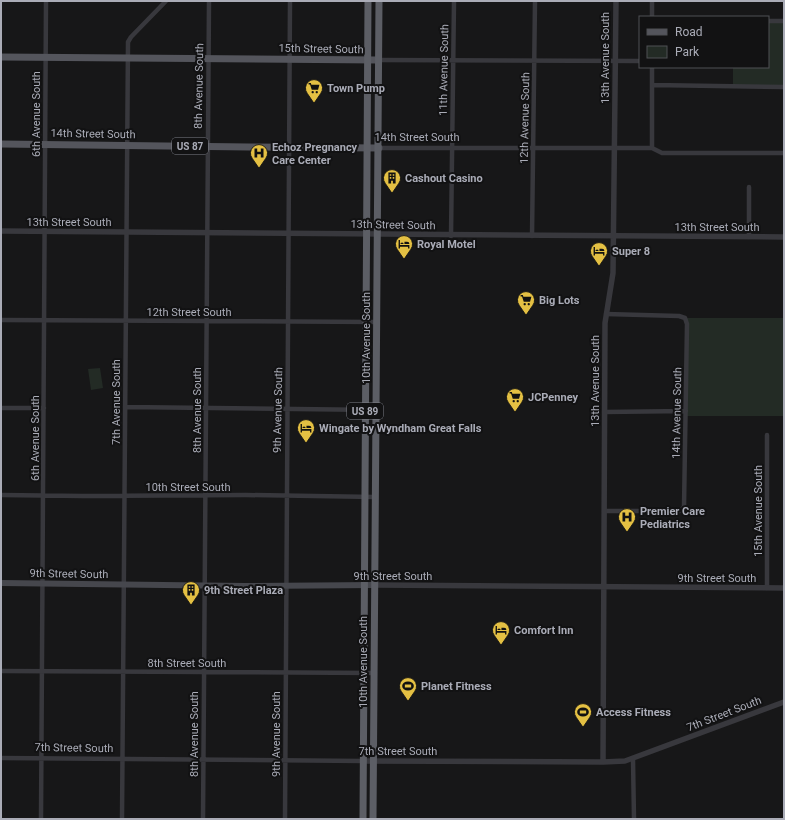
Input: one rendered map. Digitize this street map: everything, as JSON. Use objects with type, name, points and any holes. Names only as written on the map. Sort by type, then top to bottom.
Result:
[{"type":"highway","name":"10th Avenue South","points":[[363,819],[368,1]]},
{"type":"highway","name":"10th Avenue South","points":[[373,819],[379,1]]},
{"type":"main road","name":"15th Street South","points":[[1,57],[378,60]]},
{"type":"main road","name":"14th Street South","points":[[1,144],[378,148]]},
{"type":"main road","name":"9th Street South","points":[[1,583],[286,586],[374,585]]},
{"type":"street","name":"6th Avenue South","points":[[41,819],[46,1]]},
{"type":"street","name":"7th Avenue South","points":[[122,819],[128,42],[166,1]]},
{"type":"street","name":"8th Avenue South","points":[[203,819],[209,1]]},
{"type":"street","name":"9th Avenue South","points":[[285,819],[290,1]]},
{"type":"street","name":"11th Avenue South","points":[[451,236],[454,1]]},
{"type":"street","name":"12th Avenue South","points":[[532,236],[535,1]]},
{"type":"street","name":"13th Avenue South","points":[[603,762],[604,412],[606,314],[613,273],[616,1]]},
{"type":"street","points":[[652,1],[652,16]]},
{"type":"street","points":[[769,21],[784,21]]},
{"type":"street","name":"15th Street South","points":[[378,60],[639,61]]},
{"type":"street","points":[[652,68],[652,148]]},
{"type":"street","points":[[653,85],[784,87]]},
{"type":"street","name":"14th Street South","points":[[378,148],[652,148],[662,153],[784,154]]},
{"type":"street","points":[[749,237],[750,187]]},
{"type":"street","name":"13th Street South","points":[[1,232],[784,237]]},
{"type":"street","name":"14th Avenue South","points":[[604,511],[680,511],[684,507],[687,324],[684,318],[679,316],[606,314]]},
{"type":"street","name":"12th Street South","points":[[1,320],[376,322]]},
{"type":"street","points":[[125,407],[377,410]]},
{"type":"street","points":[[1,408],[44,408]]},
{"type":"street","points":[[604,412],[686,411]]},
{"type":"street","name":"15th Avenue South","points":[[767,435],[767,588]]},
{"type":"street","name":"10th Street South","points":[[1,495],[375,497]]},
{"type":"street","name":"9th Street South","points":[[374,585],[784,588]]},
{"type":"street","name":"8th Street South","points":[[1,671],[374,673]]},
{"type":"street","name":"7th Street South","points":[[1,758],[363,761],[625,761],[784,702]]},
{"type":"street","points":[[633,759],[634,819]]},
{"type":"green space","points":[[769,21],[784,21],[784,87],[733,87],[733,68],[769,68]]},
{"type":"green space","points":[[685,318],[784,318],[784,416],[686,416],[687,324]]},
{"type":"green space","points":[[100,368],[103,388],[91,390],[88,369]]},
{"type":"place","name":"Town Pump","points":[[314,103]]},
{"type":"place","name":"Echoz Pregnancy Care Center","points":[[259,168]]},
{"type":"place","name":"Cashout Casino","points":[[392,193]]},
{"type":"place","name":"Royal Motel","points":[[404,259]]},
{"type":"place","name":"Super 8","points":[[599,266]]},
{"type":"place","name":"Big Lots","points":[[526,315]]},
{"type":"place","name":"JCPenney","points":[[515,412]]},
{"type":"place","name":"Wingate by Wyndham Great Falls","points":[[306,443]]},
{"type":"place","name":"Premier Care Pediatrics","points":[[627,532]]},
{"type":"place","name":"9th Street Plaza","points":[[191,605]]},
{"type":"place","name":"Comfort Inn","points":[[501,645]]},
{"type":"place","name":"Planet Fitness","points":[[408,701]]},
{"type":"place","name":"Access Fitness","points":[[583,727]]}]
